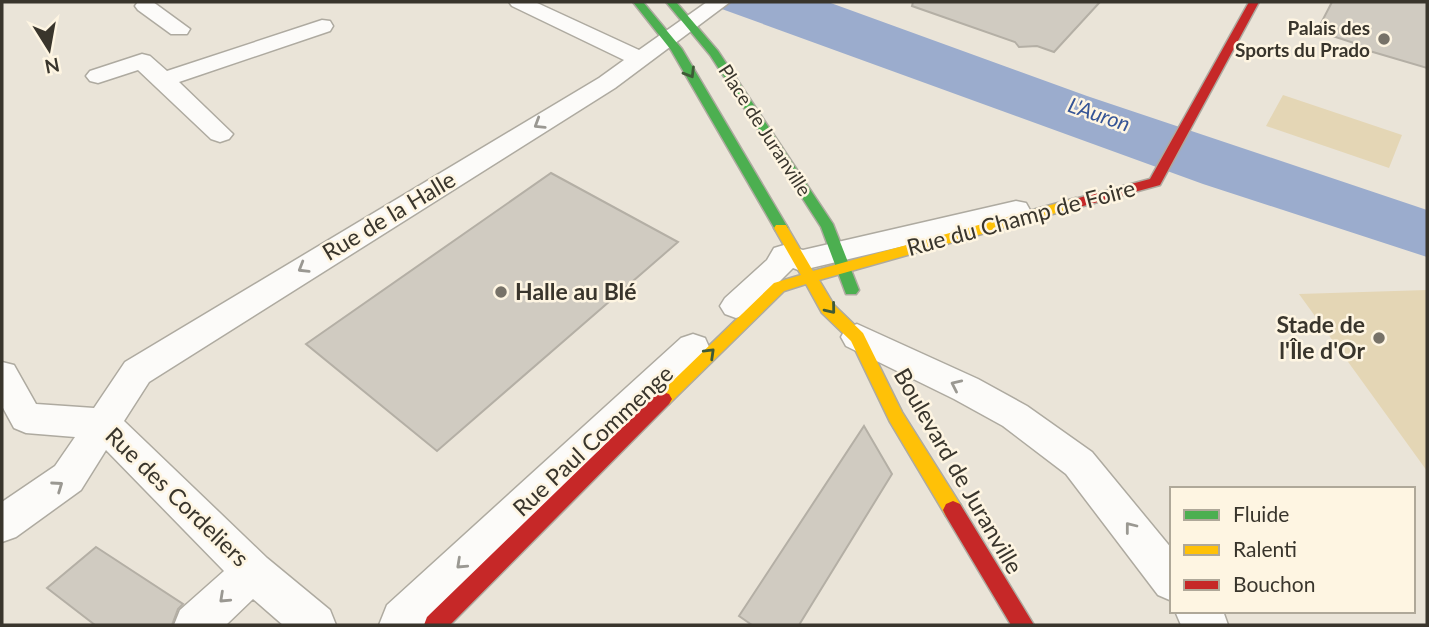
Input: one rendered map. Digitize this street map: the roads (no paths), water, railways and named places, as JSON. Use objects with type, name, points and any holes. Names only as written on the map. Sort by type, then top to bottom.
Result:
[{"type":"main road","name":"Place de Juranville","points":[[671,2],[704,12],[714,53],[828,227],[840,259]]},
{"type":"main road","name":"Rue du Champ de Foire","points":[[1185,120],[1254,2]]},
{"type":"main road","name":"Place de Juranville","points":[[664,42],[793,265]]},
{"type":"main road","name":"Boulevard de Juranville","points":[[840,259],[855,319],[896,417],[1023,625]]},
{"type":"main road","name":"Boulevard de Juranville","points":[[793,265],[828,309],[855,319]]},
{"type":"main road","name":"Rue Paul Commenge","points":[[435,625],[558,501],[779,287],[793,265]]},
{"type":"street","points":[[519,2],[640,59]]},
{"type":"street","points":[[145,6],[179,29]]},
{"type":"street","name":"Place de Juranville","points":[[643,11],[664,42]]},
{"type":"street","name":"Rue de la Halle","points":[[2,524],[68,478],[137,372],[607,83],[704,12]]},
{"type":"street","points":[[163,80],[322,26]]},
{"type":"street","points":[[98,76],[142,61],[220,134]]},
{"type":"street","name":"Rue du Champ de Foire","points":[[793,265],[840,259],[1153,180],[1185,120],[1195,93]]},
{"type":"street","name":"Rue Paul Commenge","points":[[400,625],[402,620],[793,265]]},
{"type":"street","points":[[855,319],[965,389],[1015,416],[1079,463],[1170,578]]},
{"type":"street","name":"Rue des Cordeliers","points":[[2,375],[26,418],[104,424],[253,572],[315,625]]},
{"type":"street","points":[[195,625],[253,572]]},
{"type":"water","name":"L'Auron","points":[[709,2],[828,2],[1087,96],[1427,210],[1427,257],[1203,184],[719,8]]},
{"type":"place","name":"Palais des Sports du Prado","points":[[1384,39]]},
{"type":"place","name":"Halle au Blé","points":[[501,292]]},
{"type":"place","name":"Stade de l'Île d'Or","points":[[1379,338]]}]
